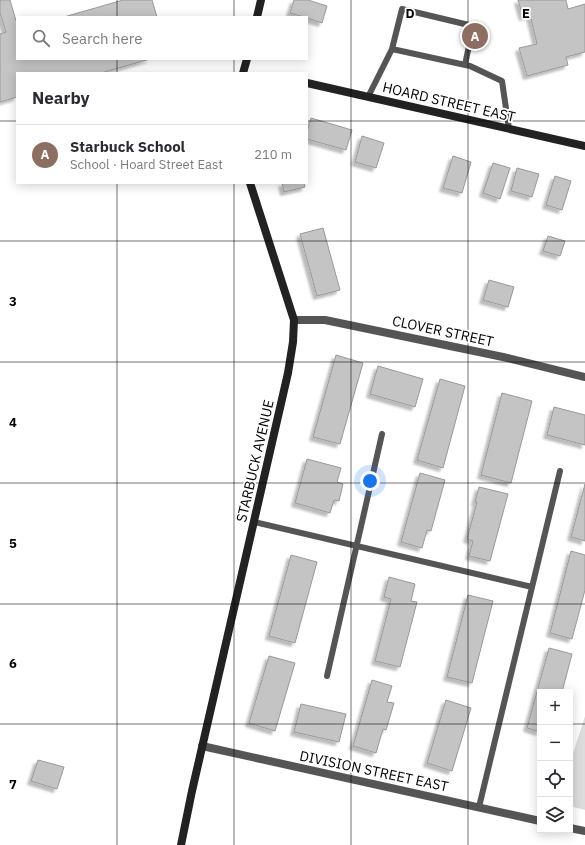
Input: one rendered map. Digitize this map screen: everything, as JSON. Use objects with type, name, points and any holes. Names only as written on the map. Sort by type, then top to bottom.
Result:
[{"type":"street","points":[[257,16],[261,0]]},
{"type":"street","points":[[244,72],[247,60]]},
{"type":"street","name":"HOARD STREET EAST","points":[[308,83],[585,146]]},
{"type":"street","name":"STARBUCK AVENUE","points":[[181,845],[202,746],[294,342],[294,320],[250,184]]},
{"type":"street","name":"CLOVER STREET","points":[[294,320],[325,320],[503,357],[585,377]]},
{"type":"street","name":"DIVISION STREET EAST","points":[[202,746],[537,820]]},
{"type":"street","points":[[573,829],[585,831]]},
{"type":"lane","points":[[368,97],[392,49],[402,9],[473,26],[465,65]]},
{"type":"lane","points":[[392,49],[470,66],[502,81],[509,129]]},
{"type":"lane","points":[[327,676],[382,434]]},
{"type":"lane","points":[[479,807],[560,471]]},
{"type":"lane","points":[[254,522],[532,588]]},
{"type":"shaded area","points":[[585,716],[585,810],[573,807],[573,754]]},
{"type":"building","points":[[0,0],[10,0],[16,21],[16,60],[146,60],[104,72],[16,72],[16,97],[0,102],[0,34],[6,32],[0,13]]},
{"type":"building","points":[[123,0],[152,0],[157,16],[67,16]]},
{"type":"building","points":[[294,0],[308,0],[327,6],[322,23],[308,18],[308,16],[300,16],[290,13]]},
{"type":"building","points":[[518,0],[566,0],[568,9],[585,4],[585,52],[566,57],[568,65],[527,76],[519,48],[537,44],[530,15],[523,17]]},
{"type":"building","points":[[311,118],[352,130],[346,150],[308,139],[308,128]]},
{"type":"building","points":[[362,136],[384,143],[376,168],[355,162]]},
{"type":"building","points":[[453,156],[471,162],[462,193],[443,188]]},
{"type":"building","points":[[493,163],[510,168],[500,199],[483,193]]},
{"type":"building","points":[[517,168],[539,174],[532,197],[511,191]]},
{"type":"building","points":[[555,176],[571,181],[562,210],[546,205]]},
{"type":"building","points":[[282,184],[304,184],[305,187],[284,192]]},
{"type":"building","points":[[323,228],[340,290],[317,296],[300,234]]},
{"type":"building","points":[[548,236],[565,241],[560,256],[543,251]]},
{"type":"building","points":[[489,280],[514,287],[508,307],[483,300]]},
{"type":"building","points":[[336,355],[363,363],[340,444],[313,437]]},
{"type":"building","points":[[378,366],[423,379],[415,407],[370,394]]},
{"type":"building","points":[[440,379],[465,386],[443,468],[417,460]]},
{"type":"building","points":[[502,393],[532,401],[511,483],[481,475]]},
{"type":"building","points":[[554,407],[585,415],[585,445],[547,435]]},
{"type":"building","points":[[307,459],[341,468],[337,482],[343,484],[339,501],[334,500],[330,513],[295,503]]},
{"type":"building","points":[[420,473],[445,480],[431,531],[427,530],[422,548],[401,542]]},
{"type":"building","points":[[585,484],[585,541],[571,537]]},
{"type":"building","points":[[479,487],[508,494],[490,561],[469,556],[473,541],[467,539],[477,502],[475,502]]},
{"type":"building","points":[[571,551],[585,555],[585,590],[572,639],[550,633]]},
{"type":"building","points":[[291,555],[317,562],[295,643],[269,636]]},
{"type":"building","points":[[389,577],[415,584],[411,601],[417,602],[400,667],[375,661],[391,599],[384,597]]},
{"type":"building","points":[[468,595],[493,601],[472,683],[447,677]]},
{"type":"building","points":[[549,648],[572,654],[563,689],[538,689]]},
{"type":"building","points":[[269,656],[295,663],[275,731],[249,723]]},
{"type":"building","points":[[372,680],[392,686],[387,702],[394,703],[386,730],[383,729],[376,753],[353,746]]},
{"type":"building","points":[[537,692],[537,731],[527,728]]},
{"type":"building","points":[[446,700],[471,708],[452,771],[427,763]]},
{"type":"building","points":[[301,704],[346,714],[339,742],[294,732]]},
{"type":"building","points":[[38,760],[64,767],[57,789],[31,781]]},
{"type":"place","name":"Starbuck School","points":[[475,36]]}]
